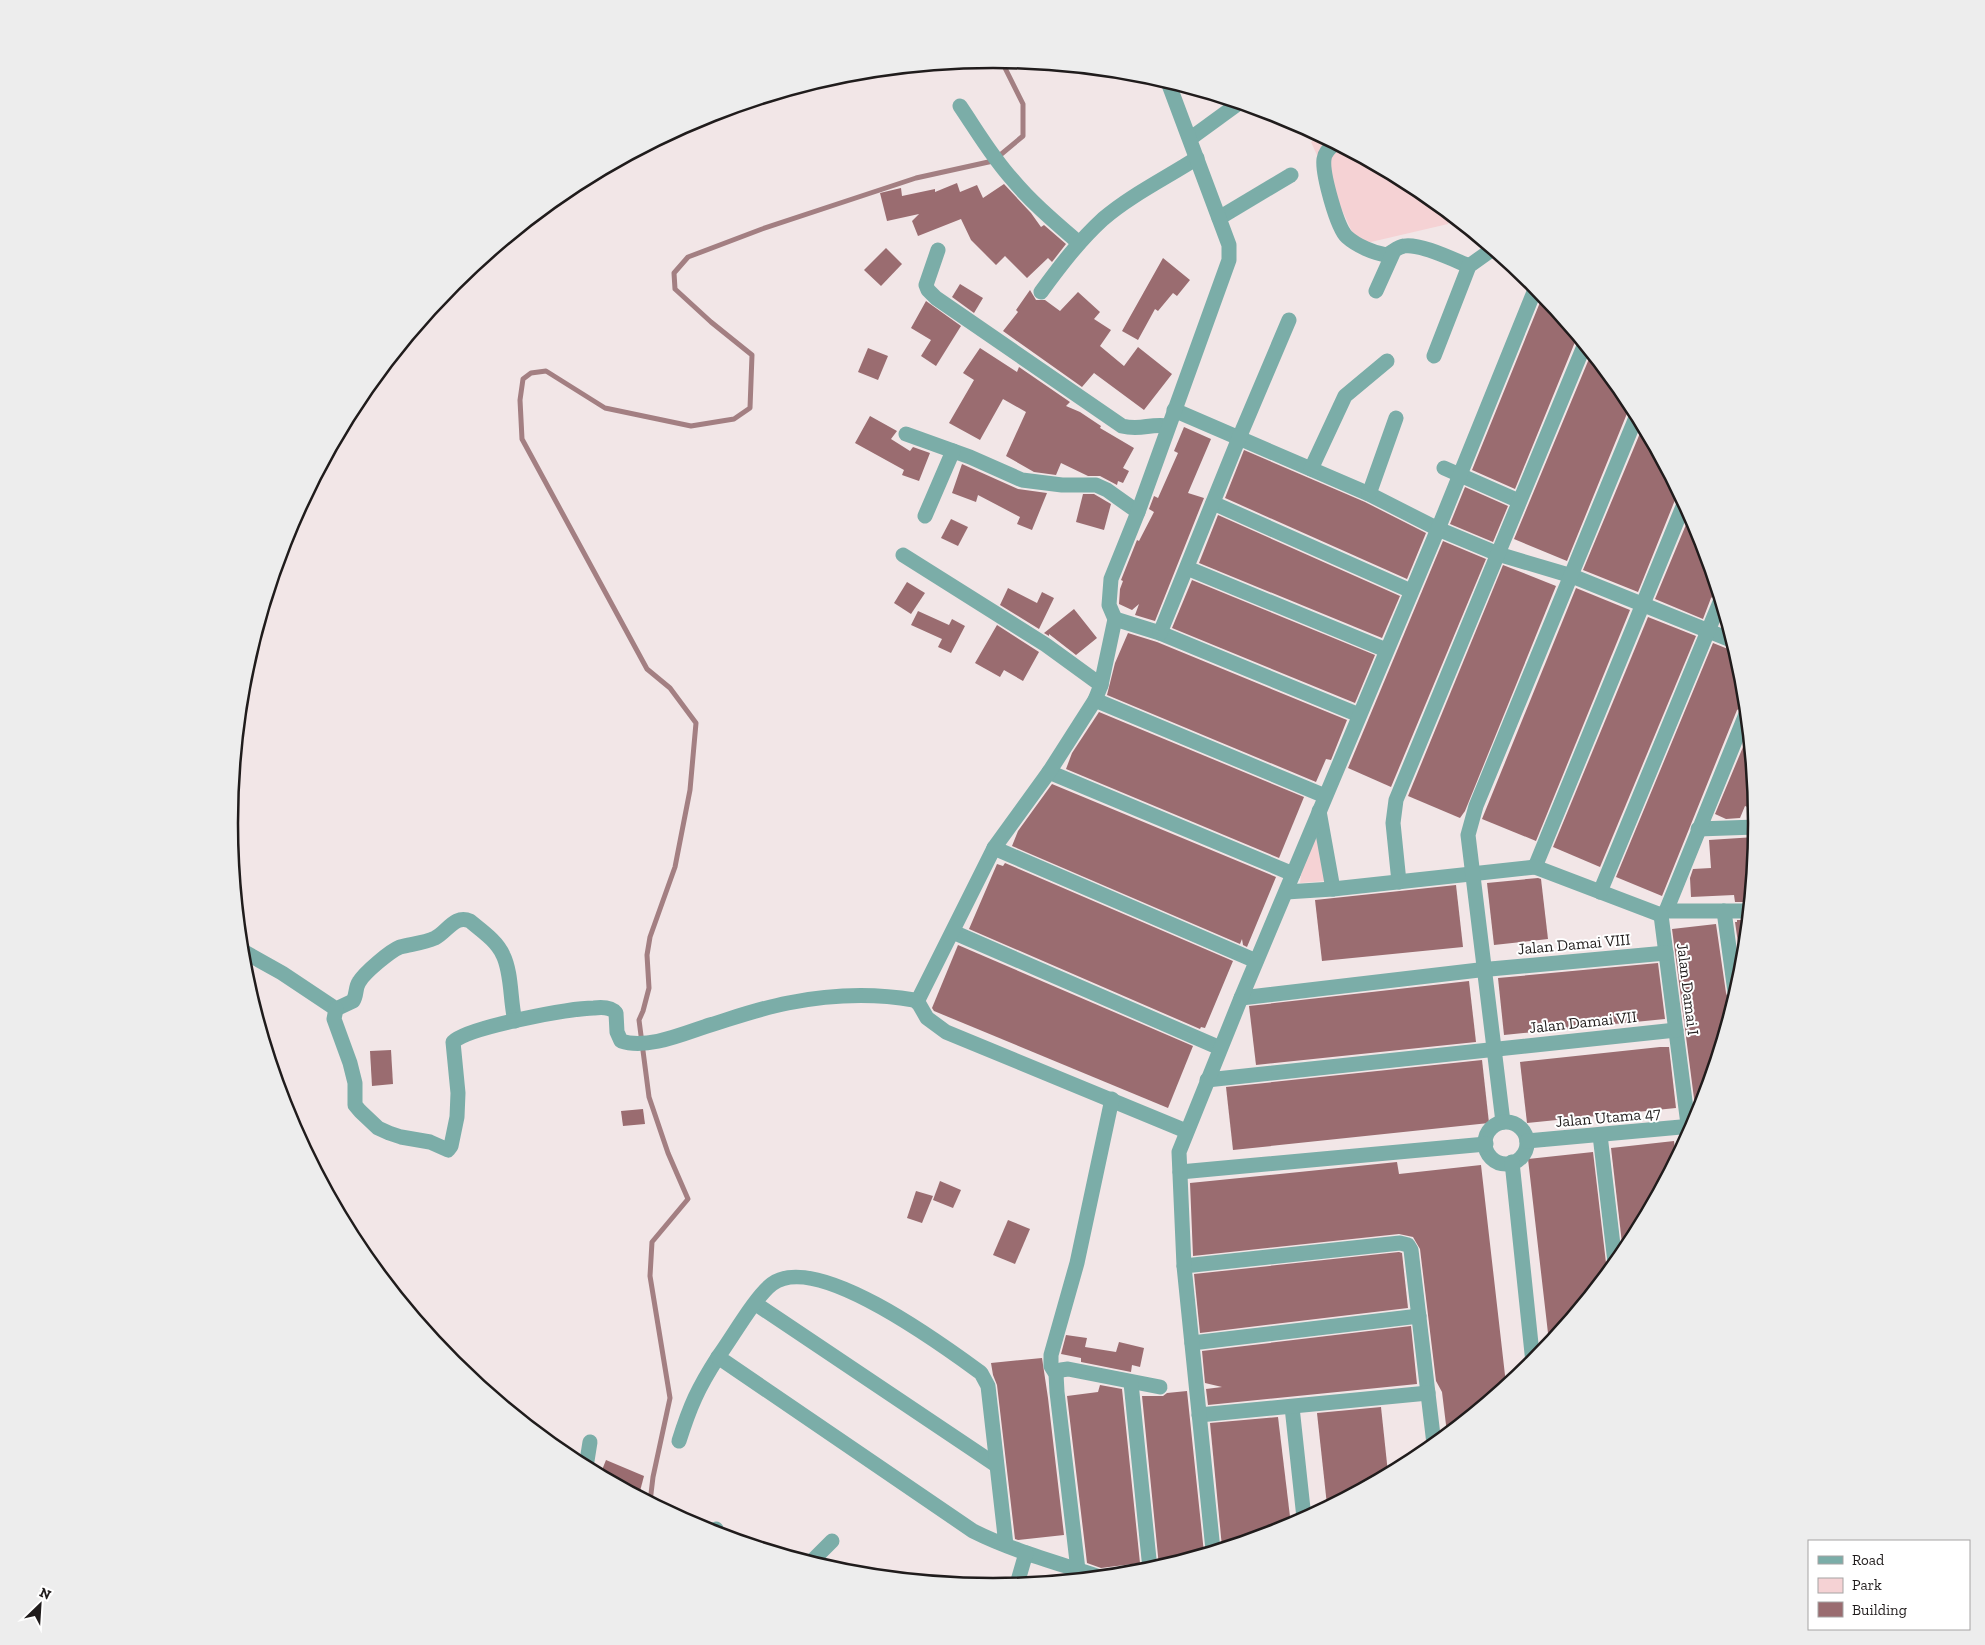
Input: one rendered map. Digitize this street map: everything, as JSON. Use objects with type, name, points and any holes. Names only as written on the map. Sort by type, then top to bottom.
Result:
[{"type":"street","points":[[917,1002],[994,848],[1049,772],[1095,700],[1101,685],[1115,619],[1109,605],[1110,584],[1229,260],[1229,245],[1191,138],[1171,89]]},
{"type":"street","points":[[960,106],[988,149],[1010,178],[1043,212],[1079,243]]},
{"type":"street","points":[[1191,138],[1233,107]]},
{"type":"street","points":[[1331,148],[1326,153],[1324,160],[1325,172],[1337,221],[1341,230],[1354,242],[1379,254],[1386,255],[1401,246],[1422,248],[1469,266]]},
{"type":"street","points":[[1041,292],[1079,243],[1117,209],[1197,158]]},
{"type":"street","points":[[1219,218],[1291,175]]},
{"type":"street","points":[[938,250],[926,285],[936,298],[1122,426],[1134,429],[1160,425],[1168,426]]},
{"type":"street","points":[[1376,291],[1394,251]]},
{"type":"street","points":[[1434,356],[1469,266],[1489,254]]},
{"type":"street","points":[[1212,1544],[1184,1266],[1179,1152],[1220,1048],[1438,529],[1532,296]]},
{"type":"street","points":[[1160,633],[1239,438],[1290,320]]},
{"type":"street","points":[[1399,882],[1393,823],[1396,800],[1582,352]]},
{"type":"street","points":[[1311,469],[1345,396],[1387,361]]},
{"type":"street","points":[[1174,410],[1369,494],[1438,529],[1498,554],[1572,576],[1724,637]]},
{"type":"street","points":[[1369,494],[1396,418]]},
{"type":"street","points":[[1503,1122],[1468,836],[1476,806],[1633,424]]},
{"type":"street","points":[[906,434],[970,457],[1022,480],[1062,485],[1096,485],[1107,490],[1138,512]]},
{"type":"street","points":[[925,516],[953,451]]},
{"type":"street","points":[[1444,468],[1519,501]]},
{"type":"street","points":[[1213,503],[1411,591]]},
{"type":"street","points":[[1535,867],[1680,512]]},
{"type":"street","points":[[903,555],[1046,645],[1101,685]]},
{"type":"street","points":[[1187,568],[1386,650]]},
{"type":"street","points":[[1600,892],[1717,610]]},
{"type":"street","points":[[1115,619],[1160,633],[1358,716]]},
{"type":"street","points":[[1095,700],[1325,796]]},
{"type":"street","points":[[1663,913],[1741,726]]},
{"type":"street","points":[[1049,772],[1293,874]]},
{"type":"street","points":[[1319,811],[1332,889]]},
{"type":"street","points":[[1698,829],[1748,827]]},
{"type":"street","points":[[994,848],[1256,961]]},
{"type":"street","points":[[1286,892],[1332,889],[1535,867],[1600,892],[1663,913],[1742,912]]},
{"type":"street","points":[[1724,911],[1732,973]]},
{"type":"street","name":"Jalan Damai I","points":[[1663,913],[1666,953],[1688,1115]]},
{"type":"street","points":[[336,1009],[353,1001],[359,982],[391,952],[399,947],[433,939],[447,931],[453,923],[466,919],[492,940],[503,954],[515,1021]]},
{"type":"street","points":[[953,932],[1220,1048]]},
{"type":"street","name":"Jalan Damai VIII","points":[[1241,998],[1485,970],[1666,953]]},
{"type":"street","points":[[250,955],[282,973],[336,1009]]},
{"type":"street","points":[[336,1009],[334,1019],[350,1063],[355,1083],[355,1105],[360,1112],[378,1128],[389,1133],[430,1142],[448,1150],[451,1146],[458,1109],[454,1042],[458,1038],[478,1030],[515,1021],[578,1010],[608,1008],[614,1011],[616,1016],[618,1039],[623,1042],[650,1043],[747,1014],[814,998],[876,997],[917,1002],[926,1018],[946,1032],[1186,1131]]},
{"type":"street","name":"Jalan Damai VII","points":[[1207,1080],[1676,1030]]},
{"type":"street","points":[[1078,1570],[1056,1374],[1052,1366],[1051,1355],[1076,1263],[1112,1099]]},
{"type":"street","points":[[1503,1122],[1516,1125],[1526,1135],[1527,1142],[1524,1155],[1512,1162],[1494,1160],[1487,1150],[1488,1132],[1497,1124],[1503,1122]]},
{"type":"street","name":"Jalan Utama 47","points":[[1527,1142],[1682,1129]]},
{"type":"street","points":[[1600,1135],[1614,1251]]},
{"type":"street","points":[[1180,1172],[1486,1144]]},
{"type":"street","points":[[1512,1162],[1531,1351]]},
{"type":"street","points":[[1184,1266],[1404,1244],[1411,1250],[1433,1435]]},
{"type":"street","points":[[680,1441],[692,1401],[700,1384],[772,1284],[783,1278],[803,1276],[816,1278],[866,1299],[926,1334],[976,1369],[986,1379],[1006,1545]]},
{"type":"street","points":[[756,1304],[996,1465]]},
{"type":"street","points":[[1192,1344],[1419,1316]]},
{"type":"street","points":[[718,1357],[963,1525],[985,1537],[1026,1553],[1084,1572]]},
{"type":"street","points":[[1056,1374],[1061,1370],[1068,1369],[1160,1388]]},
{"type":"street","points":[[1131,1383],[1149,1561]]},
{"type":"street","points":[[1199,1415],[1428,1393]]},
{"type":"street","points":[[1292,1407],[1303,1510]]},
{"type":"street","points":[[587,1459],[590,1442]]},
{"type":"street","points":[[817,1556],[832,1541]]},
{"type":"street","points":[[1019,1577],[1026,1553]]},
{"type":"green space","points":[[1314,140],[1326,145],[1370,169],[1412,195],[1449,222],[1448,224],[1358,245],[1311,142]]},
{"type":"green space","points":[[1314,836],[1317,838],[1325,881],[1300,883],[1302,867]]},
{"type":"building","points":[[957,183],[960,192],[977,185],[983,198],[1004,184],[1031,213],[1041,227],[1044,225],[1066,244],[1052,262],[1048,258],[1027,278],[1005,256],[996,265],[971,240],[961,219],[918,236],[912,221],[919,214],[887,221],[880,193],[901,188],[902,196],[935,189],[935,192]]},
{"type":"building","points":[[886,248],[902,264],[881,286],[864,270]]},
{"type":"building","points":[[1163,258],[1190,280],[1177,296],[1173,293],[1158,311],[1155,309],[1138,340],[1122,331]]},
{"type":"building","points":[[960,284],[983,298],[974,313],[952,297]]},
{"type":"building","points":[[1030,290],[1036,300],[1045,300],[1060,311],[1078,292],[1100,312],[1094,319],[1111,330],[1100,346],[1124,366],[1138,347],[1172,374],[1144,410],[1094,373],[1082,387],[1003,331],[1018,312],[1016,310]]},
{"type":"building","points":[[926,301],[961,326],[936,366],[921,356],[931,340],[911,328]]},
{"type":"building","points":[[1540,303],[1575,343],[1515,489],[1472,470]]},
{"type":"building","points":[[868,348],[888,356],[878,380],[858,372]]},
{"type":"building","points":[[980,348],[1017,372],[1019,367],[1070,402],[1066,406],[1080,412],[1101,426],[1100,428],[1134,448],[1123,468],[1129,471],[1123,483],[1118,481],[1117,485],[1100,476],[1088,476],[1061,463],[1056,475],[1034,472],[1006,456],[1026,412],[1003,399],[980,440],[949,423],[974,380],[963,373]]},
{"type":"building","points":[[1589,360],[1627,414],[1567,561],[1514,539]]},
{"type":"building","points":[[870,416],[897,431],[891,439],[910,451],[913,447],[930,453],[919,481],[902,475],[904,470],[855,443]]},
{"type":"building","points":[[1184,427],[1211,439],[1188,493],[1204,498],[1155,621],[1135,615],[1139,604],[1132,610],[1119,604],[1120,589],[1123,581],[1121,580],[1137,540],[1139,541],[1154,512],[1149,509],[1154,496],[1158,498],[1178,453],[1174,451]]},
{"type":"building","points":[[1639,434],[1675,500],[1638,592],[1583,570]]},
{"type":"building","points":[[1244,450],[1365,502],[1426,533],[1407,579],[1225,498]]},
{"type":"building","points":[[962,464],[1018,489],[1047,493],[1032,530],[1017,524],[1020,517],[978,495],[976,502],[952,493]]},
{"type":"building","points":[[1465,487],[1508,506],[1493,542],[1450,524]]},
{"type":"building","points":[[1083,494],[1094,494],[1111,504],[1104,530],[1076,522]]},
{"type":"building","points":[[1218,515],[1400,596],[1382,638],[1199,563]]},
{"type":"building","points":[[951,519],[968,527],[958,546],[941,538]]},
{"type":"building","points":[[1686,525],[1712,597],[1703,619],[1655,599]]},
{"type":"building","points":[[1443,541],[1486,559],[1391,787],[1348,768]]},
{"type":"building","points":[[1503,565],[1556,586],[1465,811],[1460,818],[1408,796]]},
{"type":"building","points":[[1192,580],[1375,655],[1355,703],[1172,628]]},
{"type":"building","points":[[907,582],[925,593],[911,614],[894,603]]},
{"type":"building","points":[[1008,588],[1037,603],[1042,592],[1054,598],[1039,629],[1000,605]]},
{"type":"building","points":[[1576,588],[1630,610],[1536,841],[1482,819]]},
{"type":"building","points":[[1074,609],[1097,638],[1076,655],[1049,634],[1049,636],[1044,633]]},
{"type":"building","points":[[918,611],[949,625],[952,619],[965,626],[951,653],[938,647],[942,639],[911,625]]},
{"type":"building","points":[[1648,617],[1696,636],[1600,867],[1553,847]]},
{"type":"building","points":[[997,625],[1039,652],[1023,681],[1004,670],[1000,677],[975,663]]},
{"type":"building","points":[[1128,633],[1157,642],[1347,720],[1331,760],[1326,759],[1316,782],[1107,695],[1115,663]]},
{"type":"building","points":[[1713,643],[1727,649],[1739,709],[1662,896],[1616,877]]},
{"type":"building","points":[[1099,712],[1304,797],[1279,858],[1066,769],[1072,753]]},
{"type":"building","points":[[1743,746],[1747,807],[1745,806],[1740,818],[1726,819],[1715,814]]},
{"type":"building","points":[[1052,784],[1276,877],[1247,947],[1243,945],[1242,939],[1240,944],[1012,846],[1018,831]]},
{"type":"building","points":[[1747,837],[1743,902],[1735,902],[1734,895],[1691,897],[1690,878],[1693,869],[1711,868],[1709,840]]},
{"type":"building","points":[[1005,863],[1233,961],[1205,1028],[1201,1027],[1200,1029],[969,929],[997,864],[1003,866]]},
{"type":"building","points":[[1541,879],[1548,939],[1494,945],[1487,883]]},
{"type":"building","points":[[1456,885],[1463,947],[1322,961],[1315,900]]},
{"type":"building","points":[[1737,920],[1741,920],[1738,941],[1735,922]]},
{"type":"building","points":[[1716,924],[1727,996],[1722,1018],[1694,1100],[1672,929]]},
{"type":"building","points":[[958,945],[1193,1046],[1168,1108],[934,1011],[932,1008]]},
{"type":"building","points":[[1658,963],[1665,1019],[1504,1035],[1498,978]]},
{"type":"building","points":[[1469,981],[1476,1042],[1256,1065],[1249,1006]]},
{"type":"building","points":[[1669,1047],[1676,1108],[1527,1123],[1520,1062]]},
{"type":"building","points":[[391,1050],[393,1084],[372,1086],[370,1051]]},
{"type":"building","points":[[1482,1060],[1489,1123],[1233,1150],[1226,1087]]},
{"type":"building","points":[[643,1109],[645,1124],[623,1126],[621,1111]]},
{"type":"building","points":[[1674,1141],[1675,1146],[1646,1200],[1622,1239],[1611,1148]]},
{"type":"building","points":[[1593,1152],[1606,1262],[1548,1333],[1528,1159]]},
{"type":"building","points":[[1397,1162],[1399,1174],[1481,1165],[1505,1376],[1446,1425],[1442,1392],[1436,1381],[1420,1249],[1413,1237],[1399,1234],[1193,1256],[1190,1183]]},
{"type":"building","points":[[940,1181],[961,1190],[953,1208],[933,1200]]},
{"type":"building","points":[[916,1191],[933,1196],[922,1223],[907,1218]]},
{"type":"building","points":[[1008,1220],[1030,1229],[1015,1264],[993,1255]]},
{"type":"building","points":[[1402,1253],[1408,1308],[1200,1333],[1194,1274]]},
{"type":"building","points":[[1411,1326],[1417,1384],[1208,1405],[1206,1389],[1222,1387],[1205,1383],[1202,1351]]},
{"type":"building","points":[[1066,1335],[1087,1338],[1085,1347],[1116,1352],[1119,1342],[1144,1348],[1140,1367],[1132,1365],[1131,1372],[1081,1362],[1081,1358],[1061,1354]]},
{"type":"building","points":[[1042,1358],[1064,1535],[1018,1540],[1015,1539],[997,1385],[991,1363]]},
{"type":"building","points":[[1100,1385],[1122,1389],[1140,1563],[1101,1568],[1087,1563],[1067,1396],[1098,1392]]},
{"type":"building","points":[[1187,1391],[1203,1547],[1158,1559],[1142,1396],[1163,1396],[1167,1393]]},
{"type":"building","points":[[1381,1407],[1387,1465],[1326,1500],[1317,1413]]},
{"type":"building","points":[[1278,1417],[1290,1516],[1221,1541],[1210,1423]]},
{"type":"building","points":[[606,1460],[644,1476],[640,1490],[615,1476],[603,1468]]},
{"type":"waterway","points":[[651,1496],[670,1398],[650,1276],[652,1242],[688,1199],[668,1153],[649,1097],[639,1020],[649,988],[647,955],[650,937],[675,867],[690,790],[696,723],[670,688],[647,669],[522,439],[520,400],[523,379],[531,373],[546,371],[605,408],[691,426],[734,419],[750,408],[752,355],[711,322],[675,289],[674,273],[688,257],[762,229],[916,178],[993,161],[1023,136],[1023,104],[1005,68]]}]
